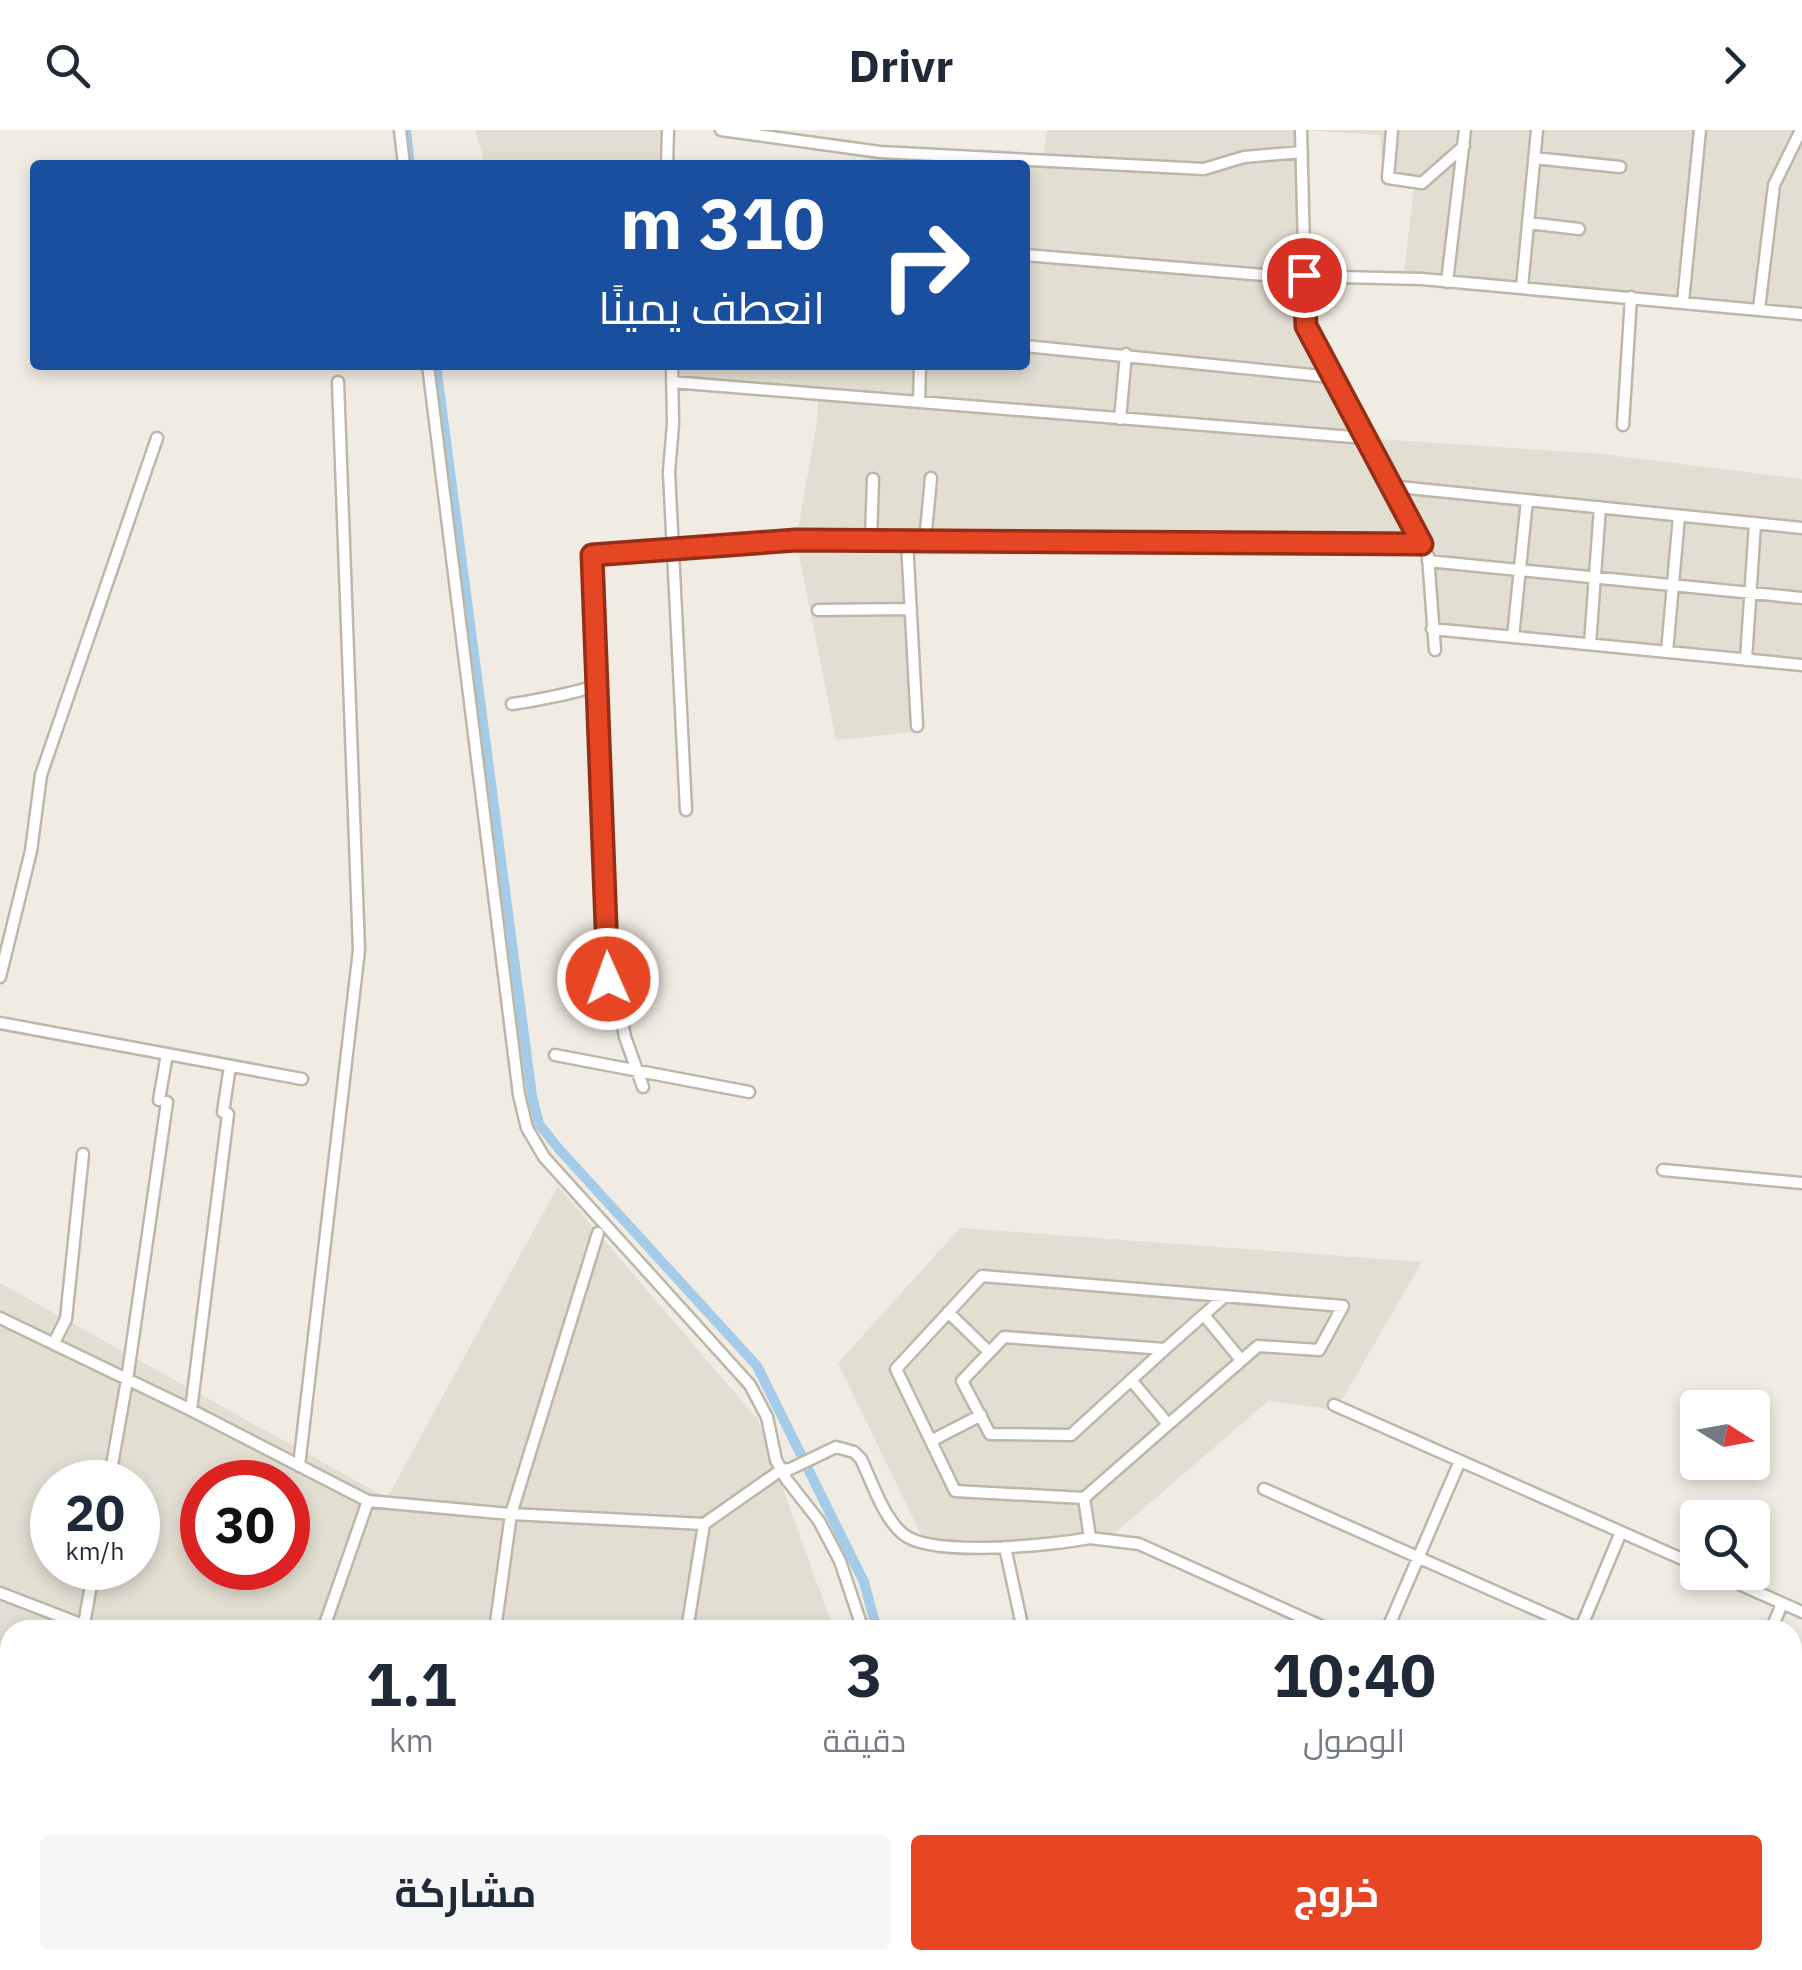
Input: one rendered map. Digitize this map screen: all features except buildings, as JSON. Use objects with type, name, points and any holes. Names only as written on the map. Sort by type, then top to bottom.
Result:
[{"type":"street","points":[[400,130],[403,160]]},
{"type":"street","points":[[667,160],[668,130]]},
{"type":"street","points":[[721,130],[880,152],[1204,169],[1244,158],[1302,152]]},
{"type":"street","points":[[1301,130],[1306,326],[1422,544],[1428,561],[1435,650]]},
{"type":"street","points":[[1392,130],[1388,178],[1422,183],[1464,146]]},
{"type":"street","points":[[1448,282],[1466,130]]},
{"type":"street","points":[[1522,288],[1537,130]]},
{"type":"street","points":[[1683,302],[1700,130]]},
{"type":"street","points":[[1758,309],[1774,184],[1801,130]]},
{"type":"street","points":[[1534,158],[1620,168]]},
{"type":"street","points":[[1528,224],[1579,229]]},
{"type":"street","points":[[1030,255],[1152,267],[1448,282],[1802,314]]},
{"type":"street","points":[[1623,425],[1631,297]]},
{"type":"street","points":[[1030,346],[1331,377]]},
{"type":"street","points":[[1120,419],[1126,354]]},
{"type":"street","points":[[429,370],[526,1128],[544,1157],[750,1385],[766,1418],[776,1460],[786,1469],[830,1538],[860,1620]]},
{"type":"street","points":[[672,370],[669,472],[686,810]]},
{"type":"street","points":[[918,402],[920,370]]},
{"type":"street","points":[[300,1460],[359,950],[338,382]]},
{"type":"street","points":[[672,382],[1365,438]]},
{"type":"street","points":[[0,976],[32,852],[41,775],[157,438]]},
{"type":"street","points":[[925,541],[931,478]]},
{"type":"street","points":[[871,540],[873,479]]},
{"type":"street","points":[[1390,486],[1802,528]]},
{"type":"street","points":[[1513,637],[1527,500]]},
{"type":"street","points":[[1590,644],[1600,508]]},
{"type":"street","points":[[1668,652],[1679,516]]},
{"type":"street","points":[[1746,660],[1756,523]]},
{"type":"street","points":[[643,1087],[625,1037],[616,990],[608,979],[592,555],[796,540],[1422,544]]},
{"type":"street","points":[[907,540],[918,726]]},
{"type":"street","points":[[1428,561],[1802,598]]},
{"type":"street","points":[[818,610],[911,609]]},
{"type":"street","points":[[1432,629],[1802,665]]},
{"type":"street","points":[[512,704],[540,701],[560,692],[590,690],[597,684]]},
{"type":"street","points":[[0,1023],[302,1079]]},
{"type":"street","points":[[113,1460],[128,1380],[167,1054]]},
{"type":"street","points":[[556,1055],[749,1092]]},
{"type":"street","points":[[191,1410],[230,1066]]},
{"type":"street","points":[[54,1343],[66,1319],[83,1154]]},
{"type":"street","points":[[1663,1170],[1802,1183]]},
{"type":"street","points":[[496,1620],[512,1514],[598,1233]]},
{"type":"street","points":[[982,1276],[1226,1296],[1344,1306],[1319,1350],[1258,1346],[1084,1498],[955,1491],[896,1369],[982,1276]]},
{"type":"street","points":[[1166,1350],[1004,1337],[962,1381],[990,1434],[1071,1435],[1131,1380],[1166,1350],[1226,1296]]},
{"type":"street","points":[[948,1312],[989,1352]]},
{"type":"street","points":[[1204,1315],[1241,1360]]},
{"type":"street","points":[[0,1318],[287,1460]]},
{"type":"street","points":[[1131,1380],[1168,1424]]},
{"type":"street","points":[[1334,1404],[1680,1558]]},
{"type":"street","points":[[931,1441],[980,1416]]},
{"type":"street","points":[[310,1472],[368,1501],[512,1514],[704,1524],[786,1469],[836,1447],[846,1448],[861,1459],[891,1520],[910,1539],[935,1545],[1004,1547],[1090,1538],[1139,1544],[1308,1620]]},
{"type":"street","points":[[1391,1620],[1460,1460]]},
{"type":"street","points":[[1264,1489],[1558,1620]]},
{"type":"street","points":[[1084,1498],[1090,1538]]},
{"type":"street","points":[[326,1620],[368,1501]]},
{"type":"street","points":[[690,1620],[704,1524]]},
{"type":"street","points":[[1585,1620],[1622,1532]]},
{"type":"street","points":[[1004,1547],[1022,1620]]},
{"type":"street","points":[[84,1620],[90,1590]]},
{"type":"street","points":[[1751,1590],[1802,1612]]},
{"type":"street","points":[[0,1594],[65,1620]]},
{"type":"street","points":[[1775,1620],[1782,1604]]},
{"type":"shaded area","points":[[475,130],[660,130],[659,160],[484,160]]},
{"type":"shaded area","points":[[1047,130],[1294,130],[1306,326],[1355,447],[1418,553],[915,555],[912,732],[836,740],[796,540],[817,422],[818,395],[676,378],[675,370],[1030,370],[1030,160],[870,160],[871,151],[1043,160]]},
{"type":"shaded area","points":[[1302,130],[1802,130],[1802,313],[1404,272],[1414,187],[1384,183],[1380,135]]},
{"type":"shaded area","points":[[1365,438],[1600,454],[1802,479],[1802,665],[1432,629],[1428,556]]},
{"type":"shaded area","points":[[558,1186],[758,1420],[830,1620],[0,1620],[0,1283],[387,1498]]},
{"type":"shaded area","points":[[960,1228],[1422,1262],[1336,1410],[1268,1401],[1116,1532],[1039,1542],[923,1539],[838,1363]]},
{"type":"waterway","points":[[406,130],[409,160]]},
{"type":"waterway","points":[[437,370],[532,1096],[539,1124],[757,1366],[864,1582],[874,1620]]},
{"type":"route","points":[[608,979],[592,555],[796,540],[1422,544],[1306,326],[1304,275]]}]
